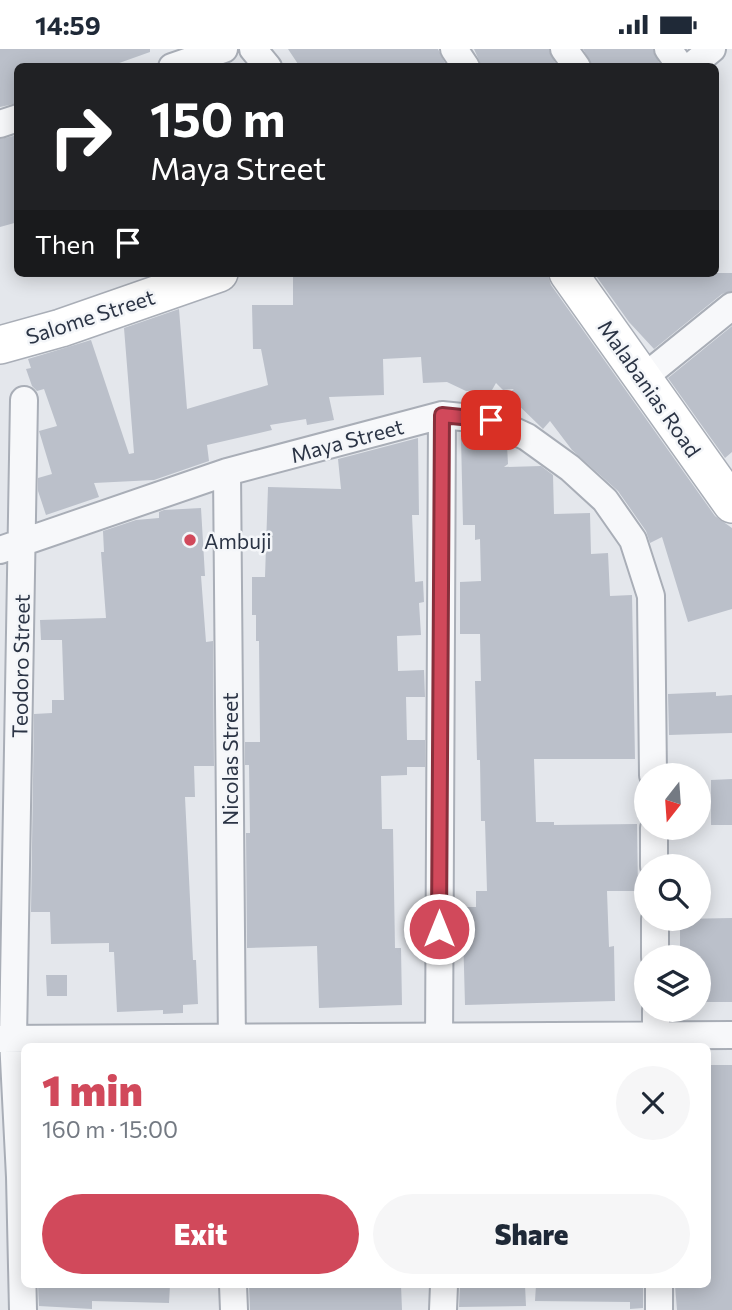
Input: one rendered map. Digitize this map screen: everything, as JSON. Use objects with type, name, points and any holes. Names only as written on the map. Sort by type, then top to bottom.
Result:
[{"type":"main road","name":"Salome Street","points":[[0,345],[61,328],[208,277]]},
{"type":"main road","name":"Malabanias Road","points":[[571,277],[643,378],[726,483]]},
{"type":"street","points":[[184,63],[224,49]]},
{"type":"street","points":[[253,49],[265,63]]},
{"type":"street","points":[[695,63],[712,49]]},
{"type":"street","points":[[643,378],[732,306]]},
{"type":"street","name":"Teodoro Street","points":[[21,1221],[20,1177],[6,1039],[11,546],[24,400]]},
{"type":"street","points":[[439,1042],[442,415]]},
{"type":"street","name":"Maya Street","points":[[11,546],[227,472],[442,415],[491,420],[527,437],[570,468],[605,500],[633,540],[650,596],[653,763]]},
{"type":"street","name":"Nicolas Street","points":[[227,472],[232,1042]]},
{"type":"street","points":[[6,1039],[439,1042],[656,1030],[732,1035]]},
{"type":"street","name":"Teodoro Street","points":[[23,1288],[23,1310]]},
{"type":"street","points":[[233,1288],[234,1310]]},
{"type":"street","points":[[443,1310],[444,1288]]},
{"type":"street","points":[[659,1288],[659,1310]]},
{"type":"building","points":[[0,49],[150,49],[150,52],[119,63],[14,63],[14,104],[0,107]]},
{"type":"building","points":[[288,49],[438,49],[445,63],[297,63]]},
{"type":"building","points":[[474,49],[549,49],[555,63],[480,63]]},
{"type":"building","points":[[583,49],[653,49],[659,63],[591,63]]},
{"type":"building","points":[[14,136],[14,223],[0,227],[0,139]]},
{"type":"building","points":[[719,273],[732,273],[732,291],[722,294],[654,349],[629,322],[597,277],[719,277]]},
{"type":"building","points":[[293,277],[548,277],[551,285],[715,516],[732,528],[732,609],[688,622],[662,537],[650,543],[646,531],[618,491],[572,450],[550,421],[543,429],[507,394],[514,389],[503,390],[496,383],[492,390],[466,391],[447,382],[423,383],[421,357],[383,359],[384,395],[329,397],[334,420],[307,425],[306,419],[270,425],[272,430],[207,445],[209,461],[154,480],[94,483],[99,497],[46,515],[38,491],[38,478],[52,474],[39,431],[57,426],[44,389],[37,391],[32,386],[26,369],[31,368],[28,359],[91,340],[129,454],[134,453],[124,328],[179,309],[187,409],[268,385],[261,349],[253,349],[252,305],[293,305]]},
{"type":"building","points":[[732,326],[732,452],[725,458],[668,378]]},
{"type":"building","points":[[418,438],[419,515],[412,515],[415,582],[423,581],[424,602],[419,603],[421,635],[397,636],[398,671],[424,670],[425,697],[406,697],[407,740],[425,740],[425,767],[407,767],[407,775],[381,776],[382,829],[393,829],[395,948],[401,948],[402,1005],[319,1008],[317,946],[247,948],[246,833],[250,833],[249,765],[245,765],[245,742],[260,742],[259,641],[256,641],[256,615],[252,615],[252,577],[265,577],[268,487],[341,489],[338,459]]},
{"type":"building","points":[[461,438],[491,438],[507,445],[508,464],[504,467],[541,466],[553,475],[554,514],[590,513],[591,554],[608,553],[610,596],[632,595],[635,759],[534,759],[536,822],[554,822],[554,825],[634,824],[637,854],[634,854],[634,891],[607,891],[609,947],[614,946],[615,1001],[465,1005],[463,932],[458,932],[458,907],[476,907],[476,891],[487,891],[485,821],[481,821],[480,760],[477,760],[475,681],[481,681],[480,634],[460,634],[460,582],[481,581],[480,539],[475,540],[475,525],[463,525]]},
{"type":"building","points":[[201,508],[205,576],[201,576],[206,642],[213,641],[214,766],[194,766],[195,797],[185,797],[193,960],[196,960],[198,1004],[183,1005],[183,1013],[163,1014],[163,1010],[117,1012],[114,952],[109,952],[109,943],[51,944],[50,912],[31,912],[34,714],[52,713],[52,700],[64,700],[62,640],[41,640],[40,620],[106,618],[101,552],[104,552],[103,531],[136,520],[159,518],[159,512],[164,510]]},
{"type":"building","points":[[716,692],[716,696],[732,695],[732,733],[669,735],[668,694]]},
{"type":"building","points":[[732,779],[732,825],[711,825],[711,780]]},
{"type":"building","points":[[711,918],[732,918],[732,1002],[711,1002],[711,945],[680,945],[680,931],[711,931]]},
{"type":"building","points":[[46,975],[67,975],[67,996],[47,996]]},
{"type":"building","points":[[711,1065],[732,1065],[732,1310],[677,1310],[675,1288],[711,1288]]},
{"type":"building","points":[[38,1288],[170,1288],[169,1303],[92,1301],[92,1309],[39,1306]]},
{"type":"building","points":[[249,1288],[401,1288],[402,1310],[250,1310]]},
{"type":"building","points":[[460,1288],[525,1288],[526,1306],[459,1307]]},
{"type":"building","points":[[536,1288],[643,1288],[643,1308],[630,1309],[630,1302],[535,1301]]},
{"type":"place","name":"Ambuji","points":[[190,540]]},
{"type":"route","points":[[439,929],[442,415],[491,420]]}]
